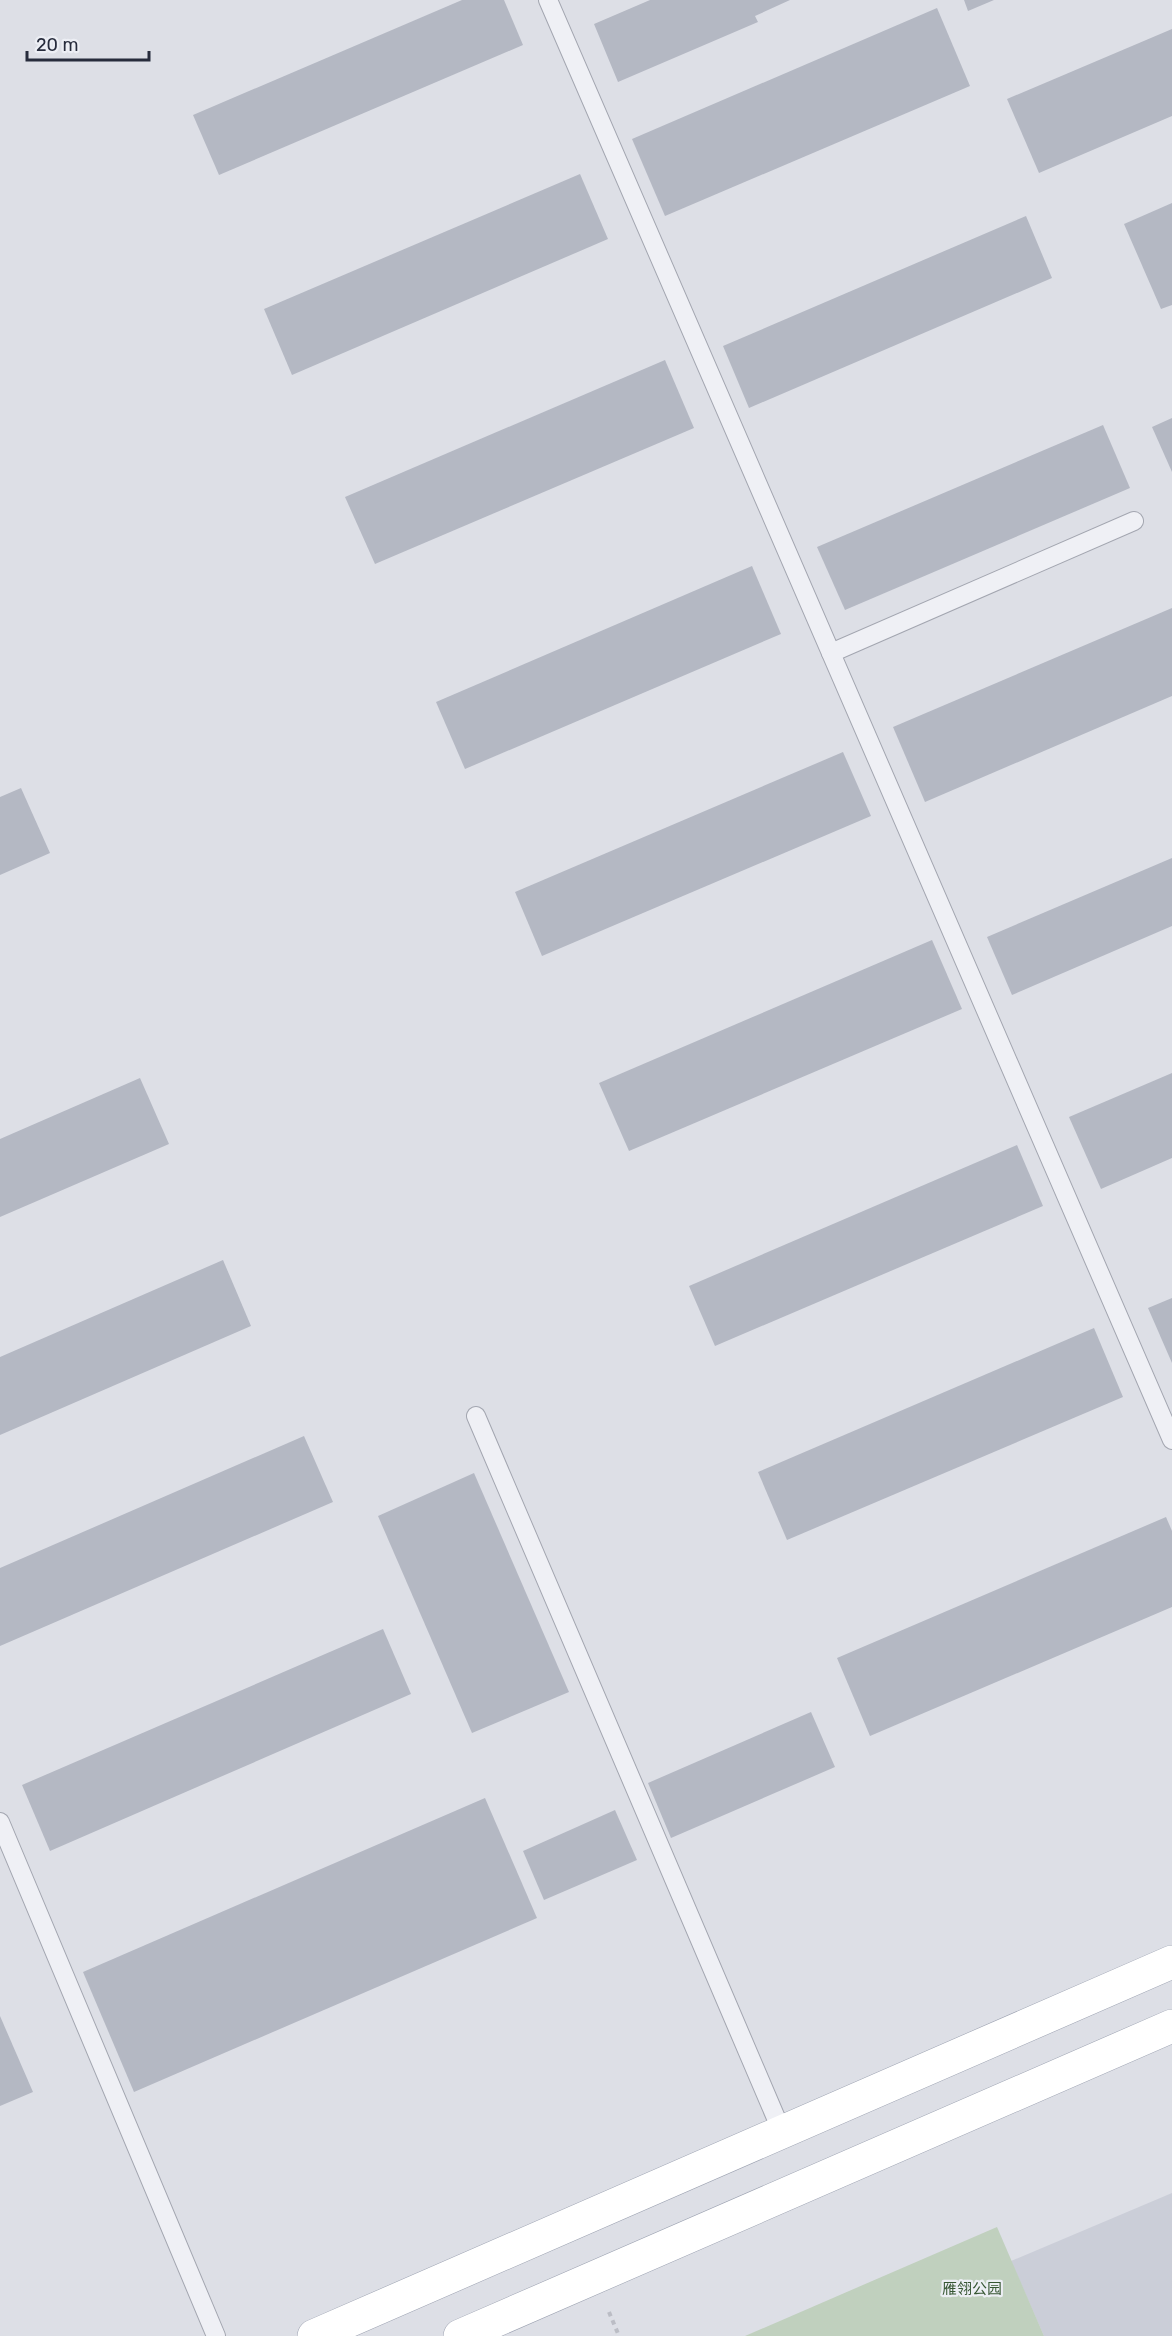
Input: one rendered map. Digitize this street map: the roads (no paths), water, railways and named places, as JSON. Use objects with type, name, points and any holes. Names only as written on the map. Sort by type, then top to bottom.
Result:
[{"type":"main road","points":[[314,2336],[1172,1962]]},
{"type":"main road","points":[[460,2336],[1172,2026]]},
{"type":"lane","points":[[548,0],[1172,1440]]},
{"type":"lane","points":[[831,653],[1134,521]]},
{"type":"lane","points":[[476,1416],[782,2132]]},
{"type":"lane","points":[[0,1822],[216,2336]]},
{"type":"park label","name":"雁翎公园","points":[[972,2289]]}]
